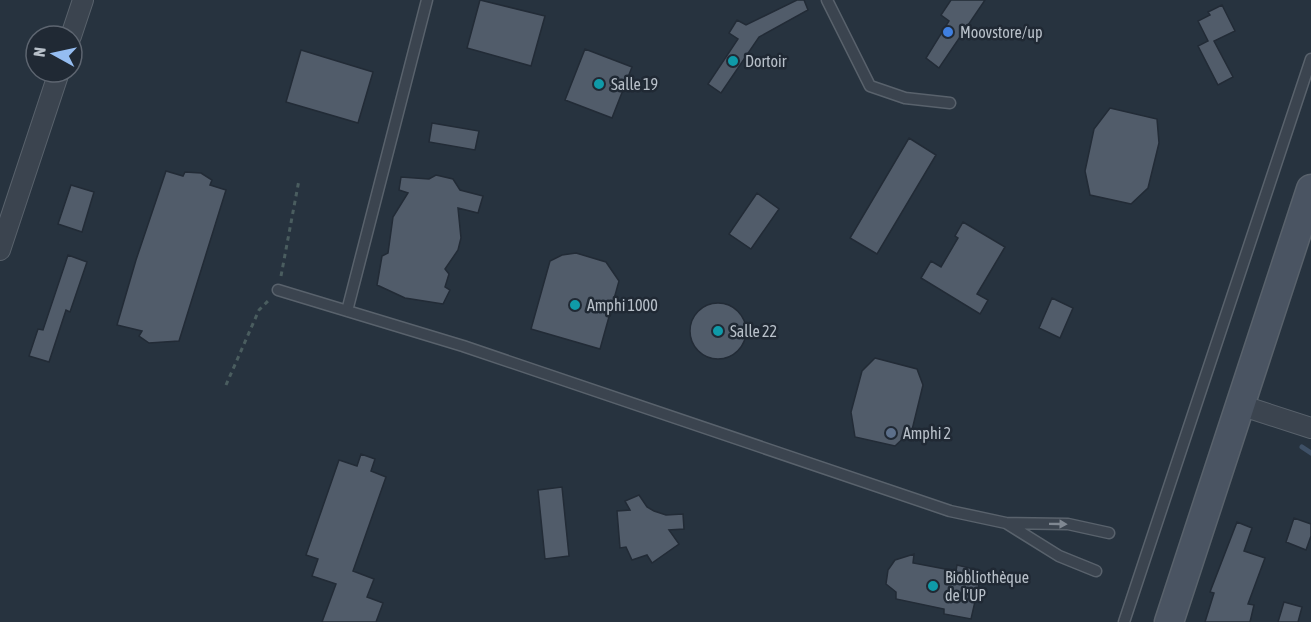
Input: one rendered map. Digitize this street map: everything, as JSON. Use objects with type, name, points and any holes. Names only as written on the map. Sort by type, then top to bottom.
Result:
[{"type":"street","points":[[75,24],[83,0]]},
{"type":"street","points":[[0,250],[55,84]]},
{"type":"street","points":[[1169,622],[1311,189]]},
{"type":"street","points":[[1240,405],[1311,428]]},
{"type":"lane","points":[[347,311],[427,0]]},
{"type":"lane","points":[[827,0],[870,86],[904,98],[950,103]]},
{"type":"lane","points":[[1124,622],[1311,59]]},
{"type":"lane","points":[[278,290],[710,429],[950,511],[1006,523],[1068,524],[1109,532]]},
{"type":"lane","points":[[1006,523],[1059,556],[1096,571]]},
{"type":"building","points":[[480,0],[545,16],[531,66],[467,48]]},
{"type":"building","name":"Dortoir","points":[[797,0],[804,0],[808,10],[759,37],[721,93],[708,84],[738,39],[729,33],[737,20],[746,25]]},
{"type":"building","points":[[951,0],[985,0],[939,68],[926,58],[949,21],[941,15]]},
{"type":"building","points":[[1222,5],[1235,31],[1214,41],[1233,77],[1218,85],[1198,46],[1208,41],[1198,21],[1210,15],[1208,12]]},
{"type":"building","name":"Salle 19","points":[[585,49],[632,67],[612,118],[565,100]]},
{"type":"building","points":[[301,50],[373,72],[358,123],[286,102]]},
{"type":"building","points":[[1110,108],[1157,119],[1159,143],[1148,188],[1131,204],[1090,195],[1085,171],[1094,129]]},
{"type":"building","points":[[432,123],[479,131],[475,150],[429,142]]},
{"type":"building","points":[[909,138],[936,155],[877,254],[850,238]]},
{"type":"building","points":[[166,171],[183,176],[185,172],[201,173],[212,180],[210,185],[226,190],[179,341],[149,343],[139,336],[142,331],[117,325]]},
{"type":"building","points":[[436,175],[453,179],[460,190],[483,196],[478,213],[458,208],[461,238],[458,250],[445,269],[449,274],[445,287],[450,290],[443,304],[405,298],[377,285],[382,256],[388,253],[393,217],[408,193],[399,190],[401,177],[429,179]]},
{"type":"building","points":[[71,185],[94,192],[82,232],[58,224]]},
{"type":"building","points":[[757,193],[779,209],[751,249],[729,234]]},
{"type":"building","points":[[963,222],[1005,247],[977,294],[988,300],[980,314],[921,278],[931,261],[941,267],[958,238],[955,236]]},
{"type":"building","name":"Amphi 1000","points":[[576,253],[606,262],[619,281],[600,349],[531,329],[550,261],[562,255]]},
{"type":"building","points":[[68,255],[87,262],[70,312],[66,310],[49,362],[29,356],[38,329],[43,330]]},
{"type":"building","points":[[1052,298],[1073,308],[1060,338],[1039,328]]},
{"type":"building","name":"Salle 22","points":[[718,303],[729,305],[738,311],[744,320],[746,331],[744,342],[738,351],[729,357],[718,359],[707,357],[698,351],[692,342],[690,331],[692,320],[698,311],[707,305]]},
{"type":"building","points":[[875,358],[917,369],[923,385],[912,430],[895,446],[855,437],[851,412],[862,371]]},
{"type":"building","points":[[361,454],[375,459],[371,471],[386,477],[353,571],[374,579],[367,597],[383,603],[376,622],[322,622],[336,584],[312,576],[318,559],[306,555],[339,460],[357,466]]},
{"type":"building","points":[[562,487],[569,556],[545,559],[538,490]]},
{"type":"building","points":[[639,495],[647,507],[654,511],[666,515],[683,514],[684,529],[669,530],[679,544],[652,563],[647,555],[632,560],[626,547],[620,548],[617,511],[630,510],[625,501]]},
{"type":"building","points":[[1294,518],[1311,524],[1311,536],[1306,550],[1286,542]]},
{"type":"building","points":[[1237,522],[1252,528],[1244,551],[1265,558],[1248,604],[1254,605],[1250,622],[1205,622],[1214,593],[1210,592]]},
{"type":"building","name":"Biobliothèque de l'UP","points":[[914,554],[913,563],[956,571],[957,565],[982,571],[971,619],[944,614],[944,609],[896,599],[896,592],[886,584],[888,570],[895,560]]},
{"type":"building","points":[[1284,602],[1302,607],[1298,622],[1278,622]]},
{"type":"waterway","points":[[1302,447],[1311,453]]},
{"type":"place","name":"Moovstore/up","points":[[948,32]]},
{"type":"place","name":"Dortoir","points":[[733,61]]},
{"type":"place","name":"Salle 19","points":[[599,84]]},
{"type":"place","name":"Amphi 1000","points":[[575,305]]},
{"type":"place","name":"Salle 22","points":[[718,331]]},
{"type":"place","name":"Amphi 2","points":[[891,433]]},
{"type":"place","name":"Biobliothèque de l'UP","points":[[933,586]]}]
